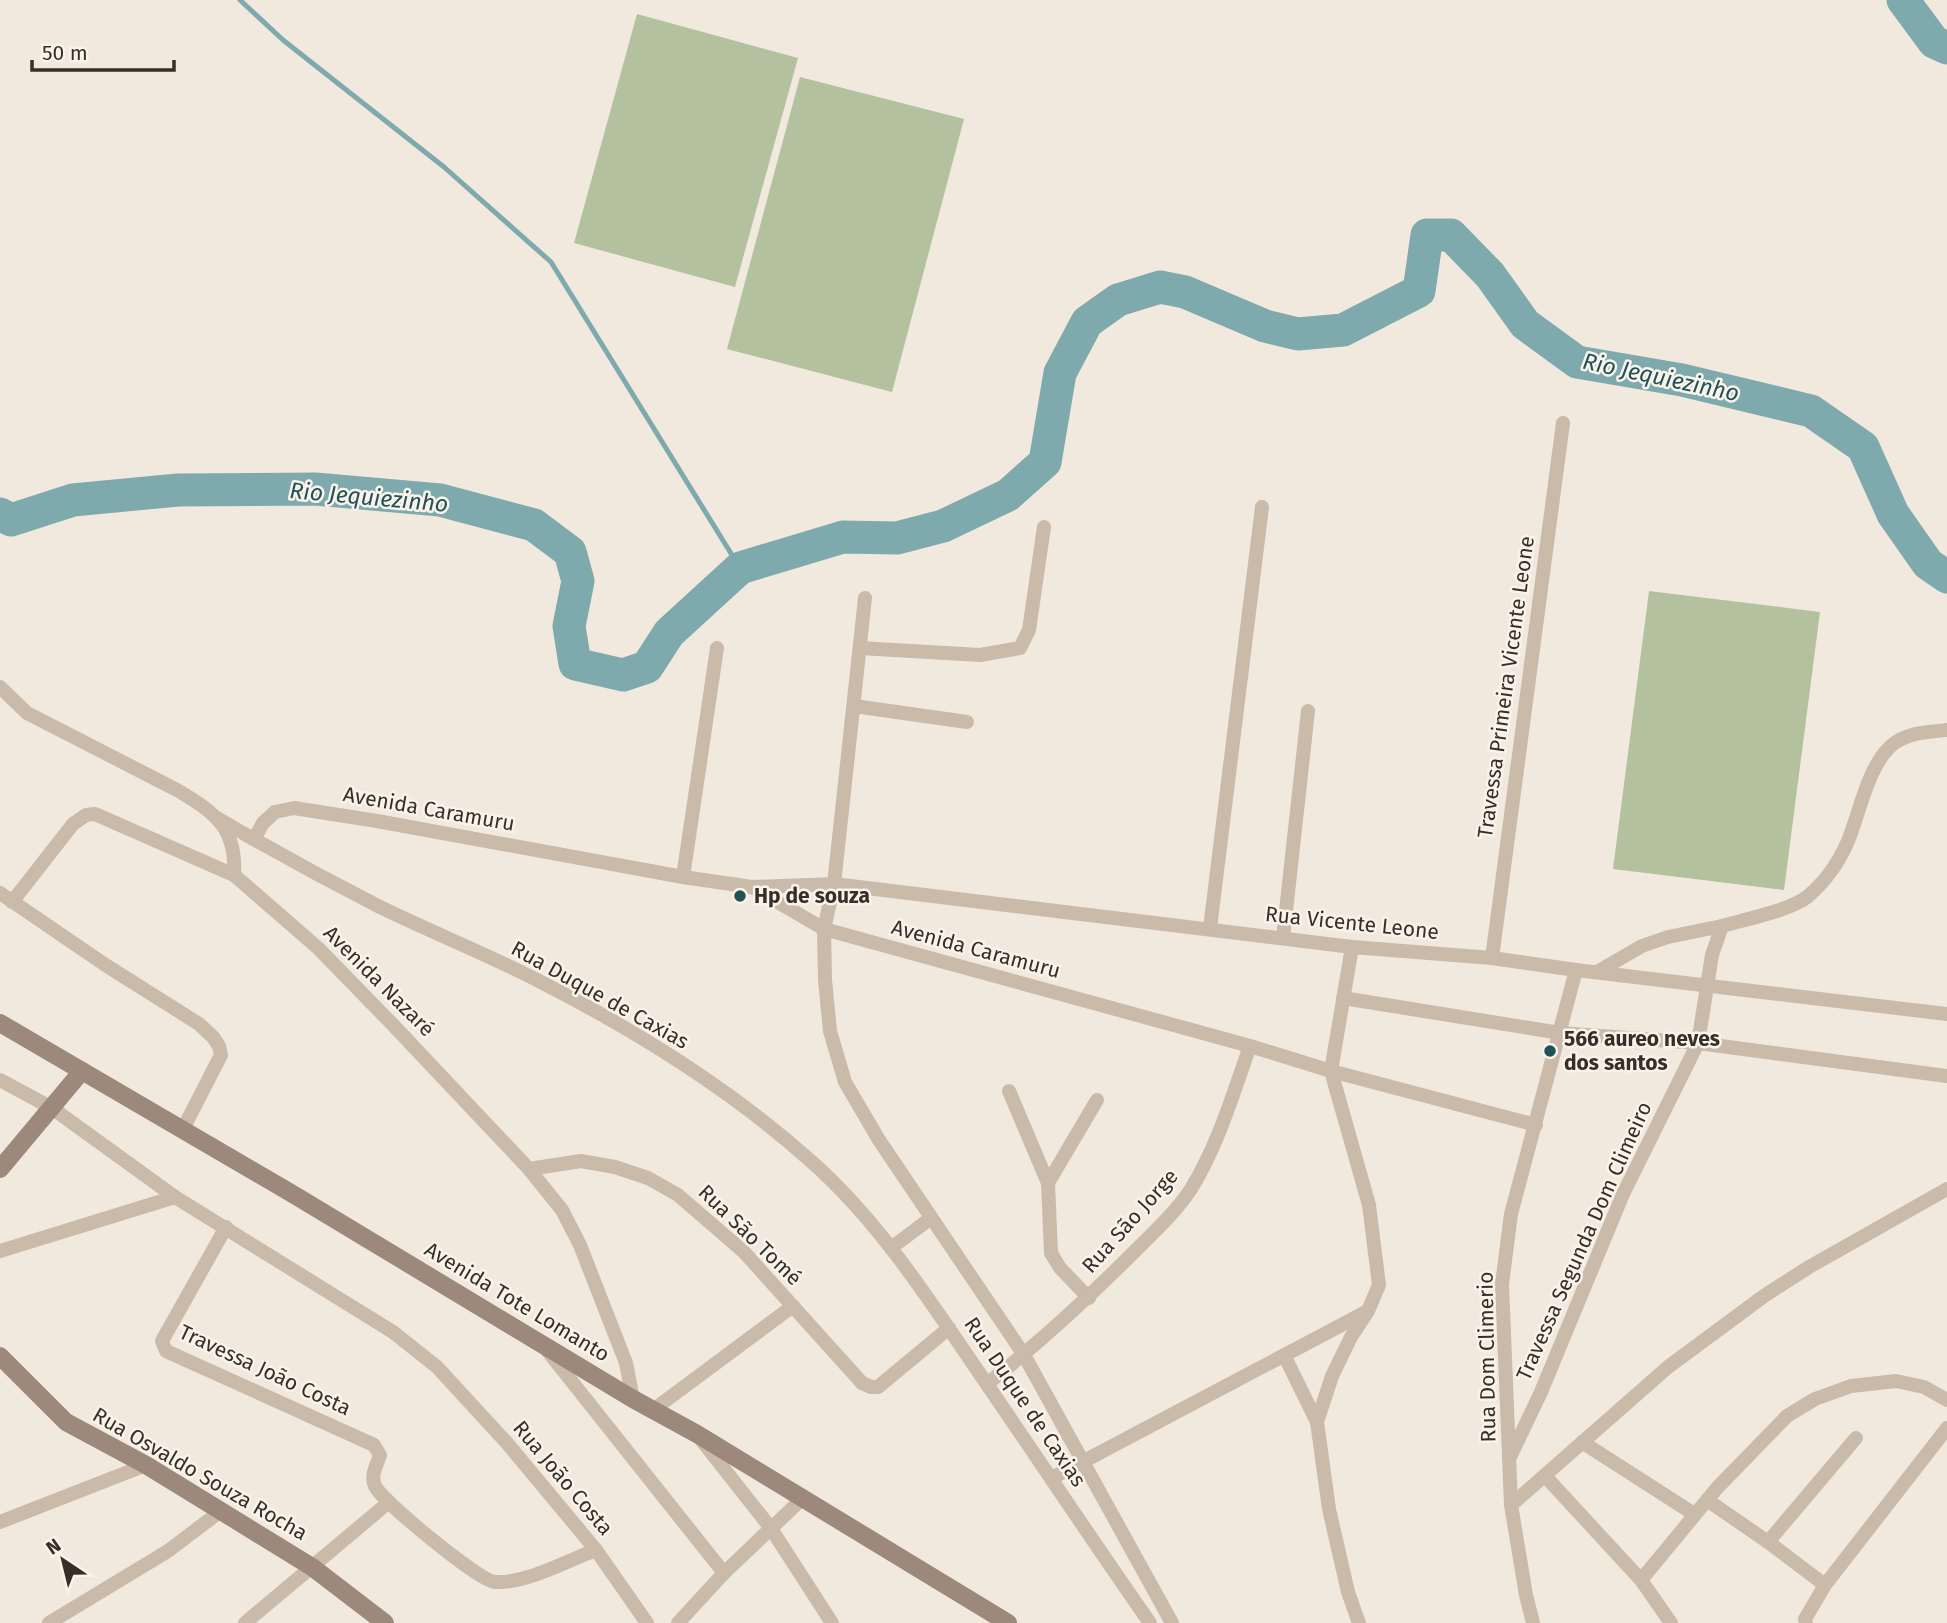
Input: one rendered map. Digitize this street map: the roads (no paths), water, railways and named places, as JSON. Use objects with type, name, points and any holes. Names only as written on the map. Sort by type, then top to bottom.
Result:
[{"type":"main road","name":"Avenida Tote Lomanto","points":[[0,1023],[183,1129],[633,1399],[697,1434],[1008,1623]]},
{"type":"main road","points":[[0,1169],[82,1072]]},
{"type":"main road","name":"Rua Osvaldo Souza Rocha","points":[[0,1356],[66,1422],[222,1510],[312,1567],[385,1623]]},
{"type":"street","name":"Travessa Primeira Vicente Leone","points":[[1492,958],[1563,423]]},
{"type":"street","points":[[1210,928],[1262,507]]},
{"type":"street","points":[[860,648],[980,655],[1020,648],[1029,630],[1044,527]]},
{"type":"street","name":"Rua Duque de Caxias","points":[[865,598],[834,884],[824,929],[830,1031],[845,1082],[879,1140],[1024,1355],[1172,1623]]},
{"type":"street","points":[[683,877],[717,648]]},
{"type":"street","points":[[0,687],[27,713]]},
{"type":"street","points":[[0,702],[27,713],[198,803],[217,818],[234,845],[234,875]]},
{"type":"street","points":[[854,706],[967,722]]},
{"type":"street","points":[[1283,937],[1308,711]]},
{"type":"street","points":[[1597,972],[1642,946],[1770,912],[1806,898],[1834,868],[1847,844],[1878,760],[1895,742],[1914,733],[1947,730]]},
{"type":"street","name":"Avenida Caramuru","points":[[254,839],[263,823],[275,812],[293,808],[752,887],[824,929],[1250,1046],[1331,1071],[1536,1125]]},
{"type":"street","name":"Avenida Nazaré","points":[[6,897],[73,824],[86,815],[95,814],[234,875],[318,948],[396,1027],[529,1169],[562,1210],[580,1245],[626,1363],[633,1399]]},
{"type":"street","name":"Rua Duque de Caxias","points":[[217,818],[381,907],[538,980],[656,1046],[755,1115],[815,1164],[864,1215],[891,1248],[988,1384],[1091,1540],[1150,1623]]},
{"type":"street","name":"Rua Vicente Leone","points":[[752,887],[834,884],[1352,947],[1492,958],[1947,1014]]},
{"type":"street","points":[[6,897],[107,966],[199,1024],[213,1037],[221,1055],[183,1129]]},
{"type":"street","name":"Travessa Segunda Dom Climeiro","points":[[1510,1457],[1541,1392],[1623,1194],[1698,1043],[1712,955],[1722,926]]},
{"type":"street","points":[[1317,1422],[1332,1376],[1350,1337],[1368,1311],[1379,1285],[1369,1205],[1331,1071],[1352,947]]},
{"type":"street","name":"Rua Dom Climerio","points":[[1534,1623],[1526,1595],[1511,1505],[1502,1284],[1511,1214],[1576,970]]},
{"type":"street","points":[[1343,998],[1560,1033],[1698,1043],[1947,1076]]},
{"type":"street","name":"Rua São Jorge","points":[[988,1384],[1089,1297],[1156,1230],[1189,1192],[1206,1161],[1250,1046]]},
{"type":"street","name":"Rua João Costa","points":[[0,1080],[52,1108],[175,1197],[393,1332],[437,1367],[507,1443],[596,1550],[647,1623]]},
{"type":"street","points":[[1009,1091],[1048,1183],[1051,1253],[1060,1268],[1089,1297]]},
{"type":"street","points":[[1048,1183],[1097,1100]]},
{"type":"street","name":"Rua São Tomé","points":[[529,1169],[581,1161],[615,1167],[648,1178],[678,1195],[744,1252],[862,1383],[871,1387],[878,1387],[949,1328]]},
{"type":"street","points":[[1511,1505],[1668,1367],[1764,1296],[1809,1267],[1947,1189]]},
{"type":"street","points":[[0,1251],[175,1197]]},
{"type":"street","points":[[891,1248],[931,1218]]},
{"type":"street","name":"Travessa João Costa","points":[[226,1227],[162,1341],[166,1351],[374,1445],[380,1455],[373,1481],[376,1489],[472,1571],[491,1582],[516,1581],[596,1550]]},
{"type":"street","points":[[653,1410],[793,1306]]},
{"type":"street","points":[[1052,1478],[1368,1311]]},
{"type":"street","points":[[539,1342],[723,1573]]},
{"type":"street","points":[[1284,1355],[1317,1422],[1329,1509],[1348,1592],[1359,1623]]},
{"type":"street","points":[[1641,1580],[1694,1514],[1787,1416],[1815,1399],[1851,1386],[1896,1381],[1924,1387],[1947,1400]]},
{"type":"street","points":[[1806,1623],[1811,1608],[1825,1586],[1947,1428]]},
{"type":"street","points":[[697,1434],[770,1527],[832,1623]]},
{"type":"street","points":[[1768,1542],[1856,1438]]},
{"type":"street","points":[[1582,1442],[1694,1514]]},
{"type":"street","points":[[0,1522],[146,1465]]},
{"type":"street","points":[[1545,1476],[1641,1580],[1671,1623]]},
{"type":"street","points":[[678,1623],[723,1573],[803,1499]]},
{"type":"street","points":[[1707,1500],[1825,1586]]},
{"type":"street","points":[[245,1623],[389,1502]]},
{"type":"street","points":[[49,1623],[168,1551],[222,1510]]},
{"type":"waterway","points":[[240,0],[283,40],[444,167],[551,262],[740,568]]},
{"type":"waterway","name":"Rio Jequiezinho","points":[[1903,0],[1934,42],[1947,48]]},
{"type":"waterway","name":"Rio Jequiezinho","points":[[0,514],[11,520],[73,500],[178,490],[315,489],[440,500],[534,525],[570,552],[578,581],[569,626],[575,664],[623,675],[647,667],[669,633],[740,568],[843,537],[897,538],[943,526],[1008,495],[1045,462],[1060,373],[1087,322],[1118,300],[1160,287],[1185,292],[1265,326],[1298,334],[1343,330],[1419,291],[1427,235],[1451,235],[1490,275],[1525,324],[1577,362],[1682,380],[1811,411],[1863,447],[1893,514],[1928,564],[1947,577]]},
{"type":"place","name":"Hp de souza","points":[[740,896]]},
{"type":"place","name":"566 aureo neves dos santos","points":[[1550,1051]]}]
